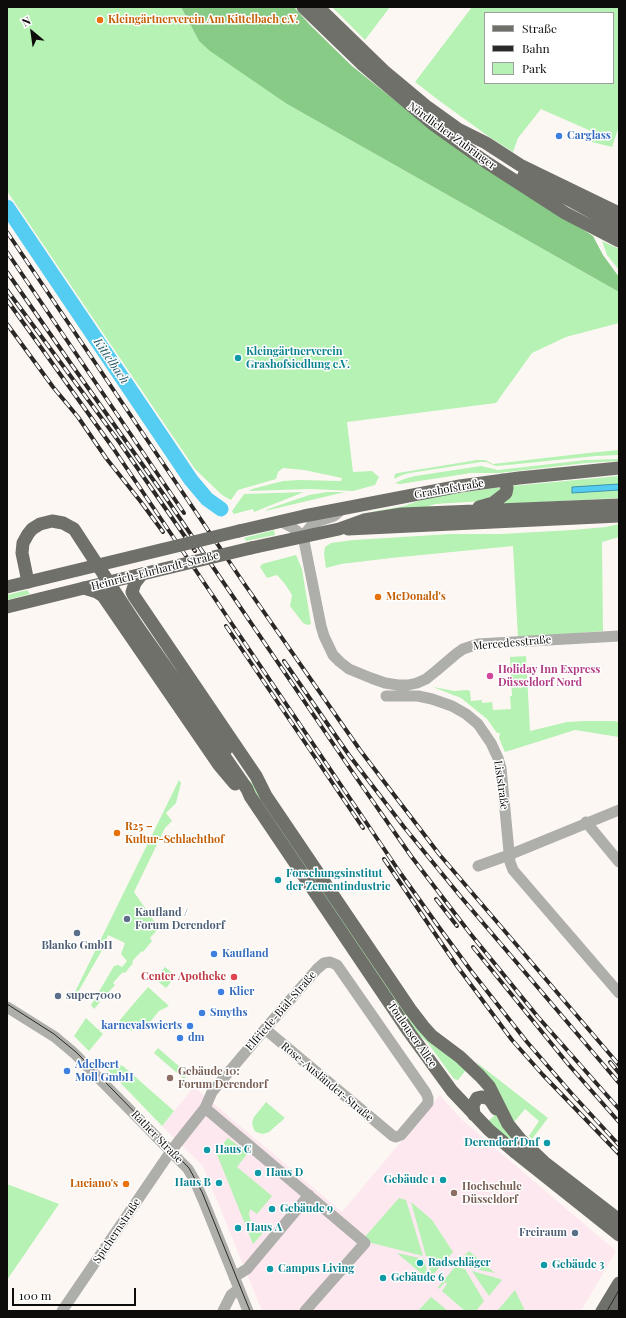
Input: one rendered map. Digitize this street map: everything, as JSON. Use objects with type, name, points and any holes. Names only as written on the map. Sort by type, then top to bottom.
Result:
[{"type":"main road","name":"Nördlicher Zubringer","points":[[303,7],[363,66],[434,125],[486,162],[565,213],[619,241]]},
{"type":"main road","name":"Nördlicher Zubringer","points":[[318,7],[384,71],[426,106],[458,129],[486,143],[520,165],[619,214]]},
{"type":"main road","points":[[458,129],[505,164],[530,180],[619,227]]},
{"type":"main road","name":"Grashofstraße","points":[[280,521],[460,486],[502,480],[618,468]]},
{"type":"main road","points":[[470,511],[493,503],[504,495],[508,488],[502,480]]},
{"type":"main road","name":"Grashofstraße","points":[[303,536],[339,529],[364,520],[393,516],[470,511],[619,505]]},
{"type":"main road","points":[[339,529],[365,529],[619,516]]},
{"type":"main road","points":[[25,583],[25,568],[22,553],[23,543],[28,534],[36,526],[52,521],[63,523],[74,529],[138,627],[220,744],[224,747],[239,768],[266,796]]},
{"type":"main road","name":"Heinrich-Ehrhardt-Straße","points":[[7,587],[280,521]]},
{"type":"main road","name":"Heinrich-Ehrhardt-Straße","points":[[7,607],[303,536]]},
{"type":"main road","points":[[142,574],[135,583],[132,592],[134,596],[256,776],[266,796]]},
{"type":"main road","points":[[84,588],[97,592],[105,598],[219,765],[243,792],[250,796]]},
{"type":"main road","points":[[220,744],[220,750],[247,789],[250,796]]},
{"type":"main road","name":"Toulouser Allee","points":[[250,796],[409,1032],[452,1091],[489,1130],[516,1154],[619,1235]]},
{"type":"main road","name":"Toulouser Allee","points":[[266,796],[423,1026],[432,1036],[460,1057],[489,1086],[500,1107],[503,1117],[517,1136],[545,1163],[619,1220]]},
{"type":"main road","points":[[474,1115],[474,1103],[477,1098],[483,1097],[490,1100],[503,1117]]},
{"type":"main road","points":[[602,1311],[619,1283]]},
{"type":"main road","points":[[613,1311],[619,1301]]},
{"type":"street","points":[[280,521],[293,528],[303,536],[312,525],[334,516],[344,508]]},
{"type":"street","name":"Mercedesstraße","points":[[303,536],[320,622],[328,645],[340,662],[349,669],[385,683],[408,685],[426,679],[463,649],[478,644],[619,636]]},
{"type":"street","name":"Liststraße","points":[[386,696],[418,696],[432,699],[459,710],[478,724],[491,743],[501,768],[509,855],[513,870],[619,993]]},
{"type":"street","points":[[478,866],[509,855],[586,822],[619,810]]},
{"type":"street","points":[[586,822],[619,862]]},
{"type":"street","name":"Elfriede-Bial-Straße","points":[[171,1151],[205,1108],[212,1092],[316,969],[324,963],[330,962],[337,965],[428,1098],[428,1103],[401,1135],[396,1137],[390,1135]]},
{"type":"street","name":"Rather Straße","points":[[7,1007],[55,1037],[74,1053],[188,1169],[195,1181],[248,1311]]},
{"type":"street","name":"Rose-Ausländer-Straße","points":[[265,1029],[390,1135]]},
{"type":"street","points":[[205,1108],[365,1243],[306,1311]]},
{"type":"street","name":"Spichernstraße","points":[[62,1311],[171,1151]]},
{"type":"street","points":[[234,1277],[247,1269],[309,1195]]},
{"type":"street","points":[[223,1311],[231,1295],[239,1289]]},
{"type":"shaded area","name":"Hochschule Düsseldorf","points":[[194,1087],[342,1212],[440,1095],[462,1120],[616,1251],[581,1311],[262,1311],[203,1166],[162,1126]]},
{"type":"green space","points":[[7,7],[181,7],[199,41],[287,104],[619,292],[619,323],[566,337],[532,353],[496,403],[347,422],[353,472],[372,471],[379,477],[375,485],[353,491],[311,489],[249,491],[283,481],[341,481],[342,478],[304,470],[283,468],[278,472],[276,479],[238,490],[231,500],[222,495],[195,469],[7,191]]},
{"type":"green space","points":[[181,7],[294,7],[310,25],[352,66],[407,110],[498,175],[593,236],[603,255],[619,277],[619,292],[287,104],[210,51],[199,41]]},
{"type":"green space","points":[[332,7],[390,7],[365,40]]},
{"type":"green space","points":[[472,7],[619,7],[619,126],[612,147],[592,142],[593,132],[541,109],[518,138],[513,152],[415,82]]},
{"type":"green space","points":[[602,241],[619,249],[619,270],[607,255]]},
{"type":"green space","points":[[619,450],[619,455],[508,465],[496,466],[486,462],[481,462],[410,473],[394,479],[395,474],[398,473],[477,460],[485,460],[493,464]]},
{"type":"green space","points":[[619,459],[619,461],[586,463],[499,473],[471,473],[400,484],[395,483],[415,476],[481,466],[498,470],[586,460]]},
{"type":"green space","points":[[619,476],[619,498],[503,503],[512,486]]},
{"type":"green space","points":[[503,488],[484,501],[435,504],[420,509],[365,513],[404,506],[430,497]]},
{"type":"green space","points":[[304,492],[254,512],[253,509],[234,514],[232,511],[244,494]]},
{"type":"green space","points":[[327,492],[345,492],[265,511],[309,495]]},
{"type":"green space","points":[[619,524],[619,537],[602,542],[603,631],[518,638],[513,546],[391,558],[341,564],[326,568],[324,554],[325,547],[331,543],[354,540],[450,534],[501,534],[572,530],[606,527]]},
{"type":"green space","points":[[274,530],[275,535],[246,541],[244,538]]},
{"type":"green space","points":[[296,555],[302,569],[311,624],[307,625],[303,623],[290,606],[292,595],[285,584],[277,575],[267,578],[260,567],[262,564]]},
{"type":"green space","points":[[27,590],[30,594],[7,600],[7,595]]},
{"type":"green space","points":[[526,656],[530,731],[567,722],[614,721],[619,722],[619,737],[575,730],[505,752],[499,738],[500,733],[497,733],[487,719],[461,698],[433,687],[454,691],[467,690],[470,691],[471,701],[482,700],[482,703],[492,702],[493,710],[511,709],[510,696],[512,696],[510,657]]},
{"type":"green space","points":[[242,773],[256,787],[414,1022],[466,1070],[458,1080],[454,1079],[427,1042],[414,1031]]},
{"type":"green space","points":[[179,780],[181,783],[176,803],[166,813],[172,821],[165,828],[134,892],[159,928],[150,938],[152,941],[143,952],[142,951],[135,958],[125,973],[123,972],[113,983],[115,985],[107,994],[105,993],[94,1009],[91,1005],[114,966],[118,965],[122,967],[127,961],[121,954],[125,943],[108,935],[101,952],[74,999],[72,998]]},
{"type":"green space","points":[[165,967],[176,976],[166,988],[155,979]]},
{"type":"green space","points":[[148,987],[169,1006],[159,1011],[150,1022],[136,1026],[131,1031],[119,1021]]},
{"type":"green space","points":[[86,1018],[103,1034],[89,1051],[74,1036]]},
{"type":"green space","points":[[158,1048],[188,1074],[184,1079],[154,1053]]},
{"type":"green space","points":[[476,1062],[548,1118],[532,1139],[529,1136],[539,1121],[525,1109],[514,1122],[488,1077]]},
{"type":"green space","points":[[115,1064],[123,1066],[174,1111],[162,1126],[108,1070]]},
{"type":"green space","points":[[266,1102],[285,1118],[269,1132],[263,1134],[254,1130],[252,1123],[254,1117]]},
{"type":"green space","points":[[496,1114],[506,1131],[545,1168],[486,1123]]},
{"type":"green space","points":[[228,1138],[248,1153],[237,1167],[272,1196],[257,1214],[250,1209],[250,1219],[256,1233],[262,1232],[253,1244],[216,1152]]},
{"type":"green space","points":[[7,1184],[59,1204],[7,1280]]},
{"type":"green space","points":[[399,1198],[406,1200],[423,1256],[368,1242],[364,1238]]},
{"type":"green space","points":[[411,1202],[432,1220],[453,1252],[445,1261],[426,1256]]},
{"type":"green space","points":[[469,1251],[495,1273],[470,1268],[463,1257]]},
{"type":"green space","points":[[397,1253],[424,1259],[429,1280]]},
{"type":"green space","points":[[427,1260],[442,1264],[432,1276]]},
{"type":"green space","points":[[455,1267],[465,1269],[484,1301],[476,1311],[465,1311],[442,1291],[447,1284],[445,1282],[439,1289],[438,1287]]},
{"type":"green space","points":[[472,1271],[500,1279],[502,1280],[489,1296]]},
{"type":"green space","points":[[515,1290],[525,1311],[499,1311],[498,1310]]},
{"type":"green space","points":[[431,1297],[448,1311],[418,1311]]},
{"type":"water","points":[[619,484],[619,490],[572,493],[572,487]]},
{"type":"waterway","name":"Kittelbach","points":[[7,207],[191,480],[207,499],[221,509]]},
{"type":"tram line","points":[[7,1004],[54,1034],[76,1052],[189,1168],[202,1192],[250,1311]]},
{"type":"tram line","points":[[607,1311],[619,1290]]},
{"type":"railway","points":[[7,232],[243,582],[360,750],[439,854],[619,1065]]},
{"type":"railway","points":[[7,252],[184,513]]},
{"type":"railway","points":[[7,272],[164,495],[411,856],[469,932],[538,1017],[619,1109]]},
{"type":"railway","points":[[7,290],[120,443],[195,551]]},
{"type":"railway","points":[[7,300],[113,448],[401,874],[441,930],[527,1042],[619,1145]]},
{"type":"railway","points":[[7,324],[53,387],[78,417],[106,458],[163,532]]},
{"type":"railway","points":[[226,626],[363,828]]},
{"type":"railway","points":[[284,661],[349,755],[404,827],[461,897],[619,1083]]},
{"type":"railway","points":[[384,859],[457,966],[512,1040],[543,1075],[619,1154]]},
{"type":"railway","points":[[436,899],[457,926]]},
{"type":"railway","points":[[473,947],[568,1064],[619,1122]]},
{"type":"railway","points":[[610,1062],[619,1073]]},
{"type":"place","name":"Kleingärtnerverein Am Kittelbach e.V.","points":[[100,20]]},
{"type":"place","name":"Carglass","points":[[559,136]]},
{"type":"place","name":"Kleingärtnerverein Grashofsiedlung e.V.","points":[[238,358]]},
{"type":"place","name":"McDonald's","points":[[378,597]]},
{"type":"place","name":"Holiday Inn Express Düsseldorf Nord","points":[[490,676]]},
{"type":"place","name":"R25 – Kultur‐Schlachthof","points":[[117,833]]},
{"type":"place","name":"Forschungsinstitut der Zementindustrie","points":[[278,880]]},
{"type":"place","name":"Kaufland / Forum Derendorf","points":[[127,919]]},
{"type":"place","name":"Blanko GmbH","points":[[77,933]]},
{"type":"place","name":"Kaufland","points":[[214,954]]},
{"type":"place","name":"Center Apotheke","points":[[234,977]]},
{"type":"place","name":"Klier","points":[[221,992]]},
{"type":"place","name":"super7000","points":[[58,996]]},
{"type":"place","name":"Smyths","points":[[202,1013]]},
{"type":"place","name":"karnevalswierts","points":[[190,1026]]},
{"type":"place","name":"dm","points":[[180,1038]]},
{"type":"place","name":"Adelbert Moll GmbH","points":[[67,1071]]},
{"type":"place","name":"Gebäude 10: Forum Derendorf","points":[[170,1078]]},
{"type":"place","name":"Derendorf Dnf","points":[[547,1143]]},
{"type":"place","name":"Haus C","points":[[207,1150]]},
{"type":"place","name":"Haus D","points":[[258,1173]]},
{"type":"place","name":"Gebäude 1","points":[[443,1180]]},
{"type":"place","name":"Haus B","points":[[219,1183]]},
{"type":"place","name":"Luciano's","points":[[126,1184]]},
{"type":"place","name":"Hochschule Düsseldorf","points":[[454,1193]]},
{"type":"place","name":"Gebäude 9","points":[[272,1209]]},
{"type":"place","name":"Haus A","points":[[238,1228]]},
{"type":"place","name":"Freiraum","points":[[575,1233]]},
{"type":"place","name":"Radschläger","points":[[420,1263]]},
{"type":"place","name":"Gebäude 3","points":[[544,1265]]},
{"type":"place","name":"Campus Living","points":[[270,1269]]},
{"type":"place","name":"Gebäude 6","points":[[383,1278]]}]
